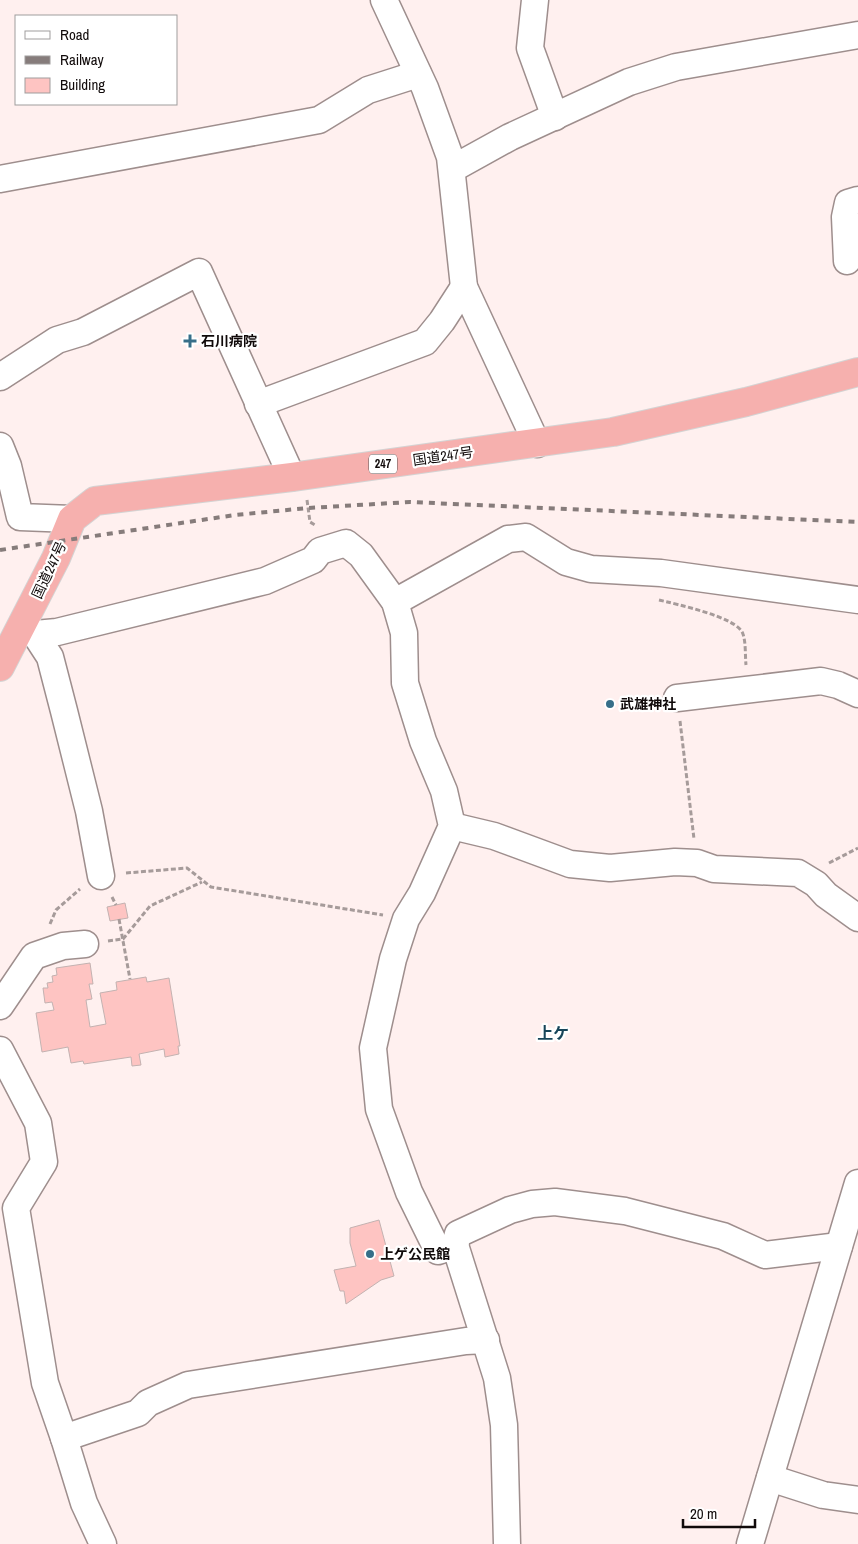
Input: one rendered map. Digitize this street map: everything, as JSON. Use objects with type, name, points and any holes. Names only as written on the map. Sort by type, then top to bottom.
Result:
[{"type":"highway","name":"国道247号","points":[[0,667],[28,630],[72,519],[94,501],[292,477],[613,432],[746,402],[858,372]]},
{"type":"street","points":[[384,0],[418,74],[447,148],[452,169],[464,288],[538,444]]},
{"type":"street","points":[[535,0],[530,48],[555,116]]},
{"type":"street","points":[[452,169],[510,137],[629,82],[676,67],[858,35]]},
{"type":"street","points":[[0,179],[319,120],[368,90],[418,74]]},
{"type":"street","points":[[847,261],[845,217],[848,204],[858,200]]},
{"type":"street","points":[[0,377],[58,340],[83,332],[199,272],[292,477]]},
{"type":"street","points":[[258,404],[425,342],[464,288]]},
{"type":"street","points":[[0,446],[8,466],[20,517],[72,519]]},
{"type":"street","points":[[395,602],[508,539],[526,536],[566,562],[591,570],[661,573],[858,600]]},
{"type":"street","points":[[28,630],[57,632],[265,581],[313,560],[320,551],[346,543],[361,555],[395,602],[404,633],[405,683],[423,741],[444,792],[452,826],[422,893],[406,919],[393,959],[373,1048],[379,1109],[409,1192],[438,1251],[454,1244]]},
{"type":"street","points":[[28,630],[50,656],[89,811],[101,876]]},
{"type":"street","points":[[677,698],[820,681],[838,685],[858,694]]},
{"type":"street","points":[[452,826],[494,836],[570,864],[610,868],[675,862],[697,863],[714,868],[798,873],[816,884],[826,895],[858,918]]},
{"type":"street","points":[[0,1006],[34,956],[63,946],[85,944]]},
{"type":"street","points":[[0,1050],[38,1123],[44,1162],[16,1208],[45,1383],[84,1503],[103,1544]]},
{"type":"street","points":[[750,1544],[858,1183]]},
{"type":"street","points":[[507,1544],[504,1425],[497,1378],[454,1244],[458,1234],[510,1210],[532,1204],[555,1202],[625,1211],[723,1236],[765,1255],[839,1246]]},
{"type":"street","points":[[64,1438],[138,1413],[148,1403],[188,1385],[466,1341],[486,1340]]},
{"type":"street","points":[[770,1478],[822,1495],[858,1500]]},
{"type":"path","points":[[652,598],[700,611],[737,625],[743,632],[748,690]]},
{"type":"path","points":[[677,698],[697,863]]},
{"type":"path","points":[[34,956],[56,910],[92,878],[170,868],[188,868],[202,882],[211,887],[406,919]]},
{"type":"path","points":[[85,944],[123,939],[150,906],[202,882]]},
{"type":"path","points":[[119,919],[130,979]]},
{"type":"building","points":[[125,903],[128,918],[110,921],[107,907]]},
{"type":"building","points":[[90,963],[93,984],[89,984],[92,999],[86,1000],[90,1027],[106,1024],[100,993],[117,990],[116,982],[146,977],[147,982],[169,978],[180,1046],[178,1046],[179,1054],[165,1057],[164,1049],[139,1054],[141,1065],[132,1066],[131,1057],[84,1064],[83,1061],[71,1063],[68,1047],[42,1052],[36,1013],[54,1010],[52,1002],[45,1003],[43,988],[48,988],[47,983],[53,982],[52,976],[57,975],[56,968]]},
{"type":"building","name":"上ゲ公民館","points":[[379,1220],[394,1276],[381,1280],[346,1304],[344,1291],[340,1291],[334,1270],[356,1266],[350,1243],[350,1228]]},
{"type":"railway","points":[[0,550],[235,515],[308,508],[410,502],[858,522]]},
{"type":"place","name":"石川病院","points":[[190,341]]},
{"type":"place","name":"武雄神社","points":[[610,704]]},
{"type":"place","name":"上ゲ公民館","points":[[370,1254]]},
{"type":"district","name":"上ケ","points":[[553,1033]]}]
